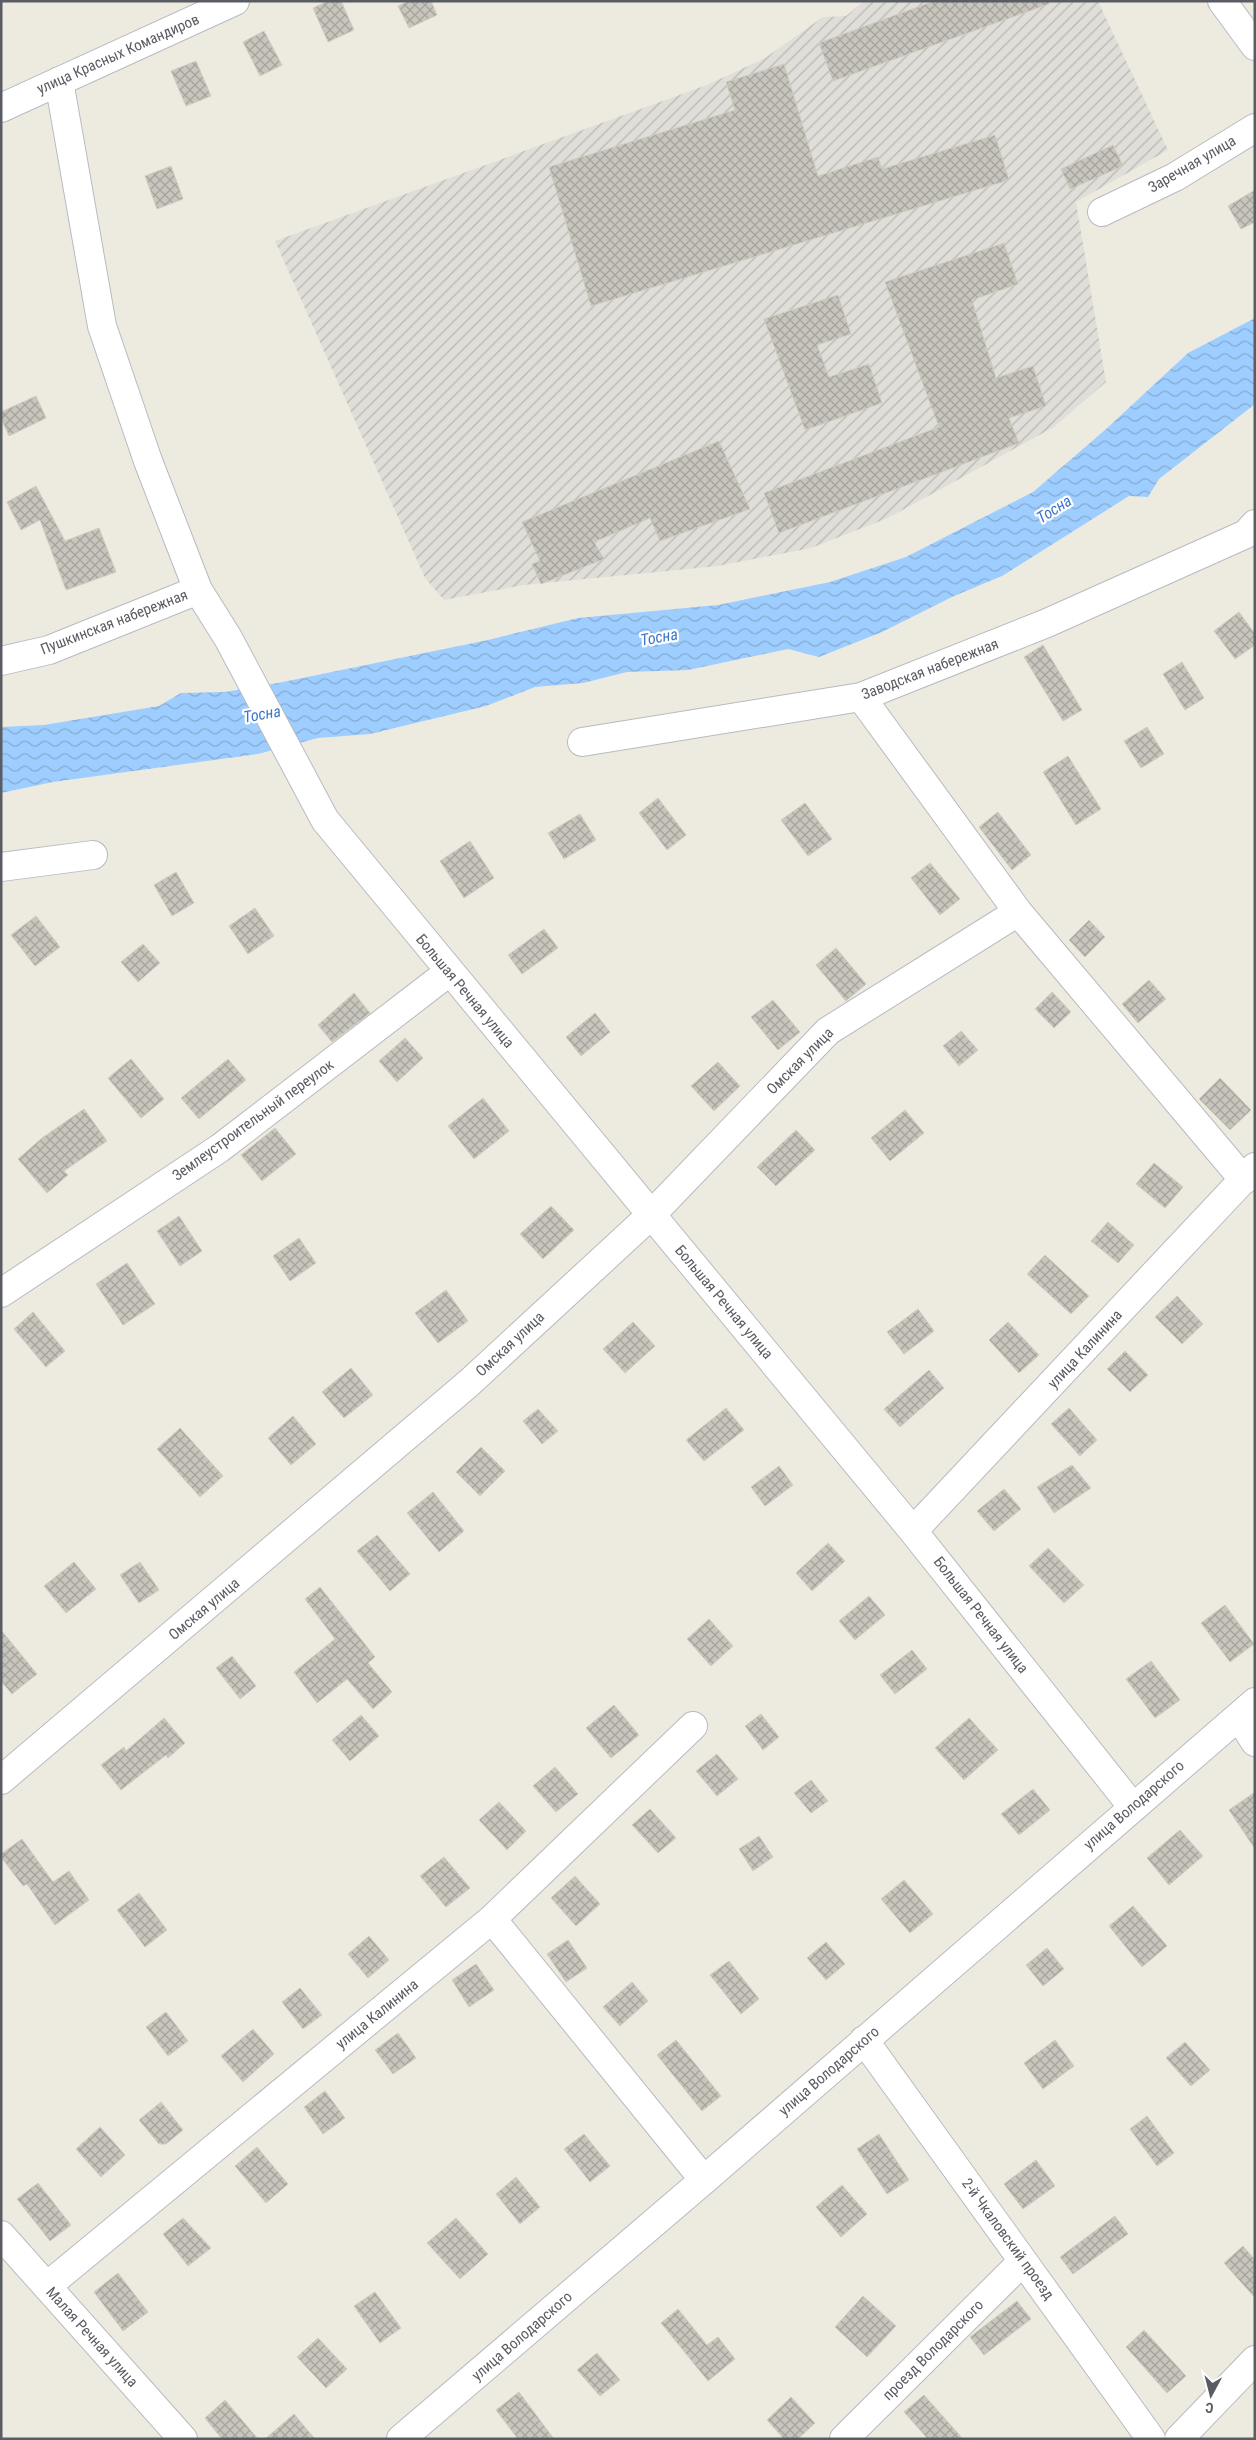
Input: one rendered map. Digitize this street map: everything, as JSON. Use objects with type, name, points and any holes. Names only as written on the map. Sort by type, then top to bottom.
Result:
[{"type":"street","name":"улица Красных Командиров","points":[[1,108],[235,1]]},
{"type":"street","points":[[1222,1],[1255,46]]},
{"type":"street","name":"Большая Речная улица","points":[[59,81],[102,326],[148,461],[198,590],[228,638],[325,820],[914,1531],[1132,1806]]},
{"type":"street","name":"Заречная улица","points":[[1102,212],[1175,178],[1255,128]]},
{"type":"street","name":"Заводская набережная","points":[[582,742],[861,697],[1047,623],[1252,535]]},
{"type":"street","name":"Пушкинская набережная","points":[[1,661],[49,650],[198,590]]},
{"type":"street","points":[[861,697],[1018,912],[1250,1173]]},
{"type":"street","points":[[1,867],[93,855]]},
{"type":"street","name":"Омская улица","points":[[1,1780],[469,1383],[651,1214],[828,1031],[1018,912]]},
{"type":"street","name":"Землеустроительный переулок","points":[[1,1293],[220,1148],[449,972]]},
{"type":"street","name":"улица Калинина","points":[[914,1531],[1250,1173]]},
{"type":"street","points":[[1247,1709],[1255,1742]]},
{"type":"street","name":"улица Володарского","points":[[401,2439],[704,2180],[1132,1806],[1247,1709]]},
{"type":"street","name":"улица Калинина","points":[[47,2286],[492,1919],[693,1726]]},
{"type":"street","points":[[492,1919],[704,2180]]},
{"type":"street","name":"2-й Чкаловский проезд","points":[[864,2040],[1151,2439]]},
{"type":"street","name":"Малая Речная улица","points":[[1,2236],[183,2439]]},
{"type":"street","name":"проезд Володарского","points":[[844,2439],[1023,2261]]},
{"type":"street","points":[[1179,2439],[1255,2360]]},
{"type":"shaded area","points":[[864,1],[1098,1],[1168,150],[1076,202],[1106,382],[1054,427],[888,518],[811,548],[718,566],[524,585],[444,600],[425,578],[275,241],[707,85],[765,58],[823,17],[846,16]]},
{"type":"water","name":"Тосна","points":[[1255,318],[1255,404],[1159,479],[1148,497],[1129,496],[1002,576],[954,596],[882,632],[819,657],[788,649],[688,670],[627,672],[583,683],[535,687],[486,706],[370,734],[318,738],[258,754],[53,782],[1,793],[1,727],[44,725],[159,706],[181,693],[225,692],[278,683],[488,640],[578,618],[718,605],[830,582],[906,557],[1033,492],[1105,430],[1188,353]]},
{"type":"building","points":[[328,1],[341,1],[354,30],[328,42],[313,8]]},
{"type":"building","points":[[409,1],[431,1],[437,15],[409,28],[398,6]]},
{"type":"building","points":[[934,1],[1049,1],[1049,4],[833,81],[819,43]]},
{"type":"building","points":[[264,31],[282,65],[260,76],[243,42]]},
{"type":"building","points":[[196,61],[211,96],[186,106],[171,71]]},
{"type":"building","points":[[784,64],[818,176],[878,157],[882,169],[995,135],[1009,180],[591,306],[549,167],[735,110],[726,82]]},
{"type":"building","points":[[1113,145],[1123,166],[1070,189],[1061,169]]},
{"type":"building","points":[[171,166],[183,199],[157,209],[145,176]]},
{"type":"building","points":[[1255,190],[1255,222],[1241,229],[1228,206]]},
{"type":"building","points":[[1004,243],[1018,284],[972,300],[996,378],[1033,366],[1046,406],[1009,418],[1019,443],[779,533],[764,493],[939,427],[885,282]]},
{"type":"building","points":[[838,295],[851,334],[817,345],[829,377],[869,364],[882,403],[805,430],[764,319]]},
{"type":"building","points":[[36,396],[46,418],[9,436],[1,418],[1,412]]},
{"type":"building","points":[[719,441],[750,509],[660,541],[650,518],[594,542],[604,559],[541,584],[532,564],[540,561],[522,522]]},
{"type":"building","points":[[36,486],[65,541],[99,528],[116,572],[66,590],[40,520],[21,530],[7,502]]},
{"type":"building","points":[[1239,612],[1255,634],[1255,645],[1235,659],[1214,631]]},
{"type":"building","points":[[1043,645],[1082,710],[1063,721],[1024,657]]},
{"type":"building","points":[[1182,662],[1204,698],[1185,710],[1163,674]]},
{"type":"building","points":[[1147,727],[1164,754],[1141,768],[1124,741]]},
{"type":"building","points":[[1068,756],[1101,809],[1076,825],[1043,772]]},
{"type":"building","points":[[658,798],[686,835],[667,850],[639,813]]},
{"type":"building","points":[[805,803],[832,839],[808,856],[781,820]]},
{"type":"building","points":[[998,812],[1031,855],[1012,870],[979,827]]},
{"type":"building","points":[[580,814],[596,840],[564,859],[548,833]]},
{"type":"building","points":[[470,841],[494,878],[464,898],[440,861]]},
{"type":"building","points":[[930,863],[960,899],[940,915],[911,878]]},
{"type":"building","points":[[176,872],[194,903],[172,916],[154,885]]},
{"type":"building","points":[[255,908],[274,936],[248,954],[229,926]]},
{"type":"building","points":[[36,916],[60,947],[35,966],[11,935]]},
{"type":"building","points":[[1089,920],[1105,937],[1085,957],[1069,940]]},
{"type":"building","points":[[544,929],[558,948],[522,974],[508,955]]},
{"type":"building","points":[[143,944],[160,963],[138,982],[121,962]]},
{"type":"building","points":[[836,948],[866,984],[846,1001],[816,965]]},
{"type":"building","points":[[1149,980],[1166,999],[1138,1023],[1122,1004]]},
{"type":"building","points":[[1052,992],[1071,1012],[1054,1028],[1035,1009]]},
{"type":"building","points":[[354,993],[370,1013],[332,1042],[318,1025]]},
{"type":"building","points":[[773,1000],[800,1032],[778,1050],[751,1017]]},
{"type":"building","points":[[595,1013],[610,1032],[581,1056],[566,1037]]},
{"type":"building","points":[[961,1031],[978,1050],[959,1066],[943,1046]]},
{"type":"building","points":[[405,1038],[423,1058],[397,1082],[379,1061]]},
{"type":"building","points":[[131,1059],[164,1099],[141,1118],[108,1078]]},
{"type":"building","points":[[228,1059],[246,1080],[199,1119],[181,1098]]},
{"type":"building","points":[[718,1062],[740,1086],[714,1111],[691,1086]]},
{"type":"building","points":[[1220,1078],[1251,1110],[1230,1130],[1199,1099]]},
{"type":"building","points":[[483,1098],[509,1131],[474,1159],[448,1126]]},
{"type":"building","points":[[84,1109],[107,1141],[64,1171],[68,1175],[47,1193],[18,1159],[42,1138]]},
{"type":"building","points":[[905,1110],[924,1133],[890,1161],[871,1138]]},
{"type":"building","points":[[275,1128],[296,1154],[262,1181],[241,1155]]},
{"type":"building","points":[[796,1130],[815,1150],[776,1186],[757,1167]]},
{"type":"building","points":[[1154,1163],[1183,1187],[1165,1208],[1136,1184]]},
{"type":"building","points":[[551,1206],[574,1230],[543,1259],[520,1234]]},
{"type":"building","points":[[179,1216],[202,1251],[180,1266],[157,1231]]},
{"type":"building","points":[[1108,1222],[1134,1245],[1118,1263],[1091,1241]]},
{"type":"building","points":[[299,1238],[316,1263],[290,1281],[273,1256]]},
{"type":"building","points":[[1045,1255],[1089,1296],[1071,1314],[1027,1274]]},
{"type":"building","points":[[127,1263],[155,1304],[123,1325],[96,1284]]},
{"type":"building","points":[[446,1290],[468,1321],[438,1343],[415,1313]]},
{"type":"building","points":[[1177,1296],[1203,1324],[1182,1344],[1155,1317]]},
{"type":"building","points":[[918,1309],[934,1331],[904,1354],[887,1332]]},
{"type":"building","points":[[33,1312],[65,1351],[46,1367],[14,1329]]},
{"type":"building","points":[[633,1322],[655,1346],[625,1373],[603,1349]]},
{"type":"building","points":[[1008,1322],[1039,1355],[1019,1373],[989,1340]]},
{"type":"building","points":[[1125,1351],[1148,1375],[1130,1392],[1107,1369]]},
{"type":"building","points":[[351,1368],[373,1395],[344,1418],[322,1392]]},
{"type":"building","points":[[929,1370],[944,1388],[900,1427],[884,1409]]},
{"type":"building","points":[[726,1408],[744,1430],[704,1461],[686,1440]]},
{"type":"building","points":[[1069,1408],[1097,1440],[1080,1456],[1051,1424]]},
{"type":"building","points":[[538,1409],[558,1431],[542,1444],[523,1421]]},
{"type":"building","points":[[293,1416],[316,1444],[291,1465],[268,1438]]},
{"type":"building","points":[[180,1428],[223,1476],[200,1497],[157,1449]]},
{"type":"building","points":[[481,1447],[505,1471],[480,1496],[456,1472]]},
{"type":"building","points":[[1072,1465],[1091,1488],[1054,1513],[1037,1487]]},
{"type":"building","points":[[779,1466],[793,1485],[765,1506],[751,1487]]},
{"type":"building","points":[[1004,1489],[1021,1509],[994,1531],[977,1511]]},
{"type":"building","points":[[433,1492],[464,1531],[439,1552],[407,1513]]},
{"type":"building","points":[[377,1535],[410,1574],[390,1591],[357,1551]]},
{"type":"building","points":[[828,1543],[845,1561],[812,1591],[796,1573]]},
{"type":"building","points":[[1048,1548],[1084,1585],[1064,1603],[1029,1566]]},
{"type":"building","points":[[74,1562],[96,1589],[66,1613],[44,1586]]},
{"type":"building","points":[[140,1562],[159,1590],[139,1603],[120,1575]]},
{"type":"building","points":[[320,1587],[375,1657],[368,1663],[392,1692],[373,1709],[347,1679],[317,1703],[294,1672],[335,1639],[305,1599]]},
{"type":"building","points":[[869,1596],[885,1615],[855,1640],[839,1621]]},
{"type":"building","points":[[1225,1605],[1254,1644],[1230,1662],[1201,1623]]},
{"type":"building","points":[[709,1619],[733,1646],[711,1666],[687,1639]]},
{"type":"building","points":[[1,1630],[37,1674],[12,1694],[1,1681]]},
{"type":"building","points":[[912,1650],[927,1669],[895,1694],[880,1675]]},
{"type":"building","points":[[232,1656],[256,1686],[240,1699],[216,1668]]},
{"type":"building","points":[[1151,1661],[1180,1700],[1155,1718],[1126,1679]]},
{"type":"building","points":[[614,1705],[639,1735],[611,1758],[586,1728]]},
{"type":"building","points":[[761,1714],[779,1737],[763,1750],[745,1726]]},
{"type":"building","points":[[361,1715],[379,1736],[350,1761],[332,1740]]},
{"type":"building","points":[[164,1718],[185,1743],[168,1758],[166,1755],[121,1790],[101,1765],[124,1747],[126,1751]]},
{"type":"building","points":[[969,1718],[998,1750],[964,1780],[935,1748]]},
{"type":"building","points":[[717,1754],[738,1779],[717,1796],[696,1771]]},
{"type":"building","points":[[555,1767],[578,1794],[556,1812],[533,1786]]},
{"type":"building","points":[[811,1780],[828,1801],[811,1813],[794,1793]]},
{"type":"building","points":[[1033,1789],[1050,1810],[1019,1835],[1001,1814]]},
{"type":"building","points":[[1255,1792],[1255,1849],[1229,1810]]},
{"type":"building","points":[[499,1802],[526,1831],[507,1850],[479,1820]]},
{"type":"building","points":[[650,1809],[676,1838],[658,1853],[632,1825]]},
{"type":"building","points":[[1180,1830],[1203,1856],[1169,1885],[1147,1858]]},
{"type":"building","points":[[759,1836],[773,1857],[753,1871],[739,1849]]},
{"type":"building","points":[[22,1839],[53,1882],[69,1871],[89,1900],[55,1925],[27,1884],[23,1886],[1,1857],[1,1854]]},
{"type":"building","points":[[444,1857],[470,1888],[446,1907],[420,1876]]},
{"type":"building","points":[[575,1876],[600,1904],[576,1926],[551,1898]]},
{"type":"building","points":[[904,1880],[933,1914],[910,1933],[881,1899]]},
{"type":"building","points":[[139,1893],[167,1930],[145,1947],[117,1910]]},
{"type":"building","points":[[1133,1906],[1167,1946],[1142,1967],[1109,1926]]},
{"type":"building","points":[[369,1936],[389,1960],[368,1978],[348,1954]]},
{"type":"building","points":[[568,1940],[587,1968],[566,1982],[547,1954]]},
{"type":"building","points":[[826,1942],[845,1964],[826,1980],[807,1958]]},
{"type":"building","points":[[1047,1948],[1064,1969],[1043,1986],[1026,1965]]},
{"type":"building","points":[[729,1961],[759,1999],[741,2014],[710,1975]]},
{"type":"building","points":[[476,1964],[494,1990],[469,2007],[452,1980]]},
{"type":"building","points":[[632,1982],[648,2001],[620,2026],[603,2007]]},
{"type":"building","points":[[300,1988],[322,2015],[303,2029],[282,2002]]},
{"type":"building","points":[[166,2012],[188,2041],[168,2056],[146,2027]]},
{"type":"building","points":[[253,2029],[274,2054],[243,2082],[221,2056]]},
{"type":"building","points":[[398,2033],[416,2058],[393,2074],[375,2050]]},
{"type":"building","points":[[676,2040],[721,2096],[702,2111],[657,2055]]},
{"type":"building","points":[[1055,2040],[1074,2066],[1043,2089],[1024,2063]]},
{"type":"building","points":[[1185,2042],[1210,2070],[1191,2086],[1166,2058]]},
{"type":"building","points":[[325,2091],[345,2118],[323,2134],[304,2107]]},
{"type":"building","points":[[161,2102],[183,2130],[166,2144],[159,2144],[139,2120]]},
{"type":"building","points":[[1147,2116],[1174,2153],[1157,2166],[1130,2129]]},
{"type":"building","points":[[100,2127],[125,2155],[101,2177],[76,2149]]},
{"type":"building","points":[[584,2134],[610,2166],[590,2182],[564,2149]]},
{"type":"building","points":[[879,2134],[909,2180],[887,2194],[857,2149]]},
{"type":"building","points":[[257,2147],[288,2184],[266,2203],[235,2166]]},
{"type":"building","points":[[1036,2160],[1055,2186],[1023,2209],[1004,2184]]},
{"type":"building","points":[[516,2177],[540,2207],[520,2224],[496,2194]]},
{"type":"building","points":[[38,2183],[71,2225],[50,2241],[17,2199]]},
{"type":"building","points":[[842,2185],[867,2214],[841,2237],[816,2207]]},
{"type":"building","points":[[1115,2216],[1128,2234],[1073,2274],[1060,2257]]},
{"type":"building","points":[[183,2218],[211,2248],[188,2266],[163,2234]]},
{"type":"building","points":[[456,2218],[488,2254],[460,2279],[427,2243]]},
{"type":"building","points":[[1243,2246],[1255,2260],[1255,2298],[1224,2263]]},
{"type":"building","points":[[118,2273],[148,2312],[123,2331],[94,2292]]},
{"type":"building","points":[[375,2292],[401,2328],[380,2343],[354,2306]]},
{"type":"building","points":[[863,2296],[896,2326],[867,2357],[835,2327]]},
{"type":"building","points":[[1017,2301],[1031,2319],[984,2355],[970,2337]]},
{"type":"building","points":[[678,2309],[707,2345],[718,2337],[735,2359],[708,2381],[661,2323]]},
{"type":"building","points":[[1144,2330],[1186,2376],[1167,2393],[1126,2347]]},
{"type":"building","points":[[318,2338],[347,2369],[326,2388],[297,2357]]},
{"type":"building","points":[[597,2353],[620,2380],[600,2396],[577,2370]]},
{"type":"building","points":[[519,2392],[554,2439],[518,2439],[496,2410]]},
{"type":"building","points":[[924,2395],[963,2439],[928,2439],[904,2412]]},
{"type":"building","points":[[791,2397],[815,2423],[798,2439],[784,2439],[767,2420]]},
{"type":"building","points":[[225,2400],[258,2439],[222,2439],[205,2418]]},
{"type":"building","points":[[294,2414],[315,2439],[265,2439]]}]
